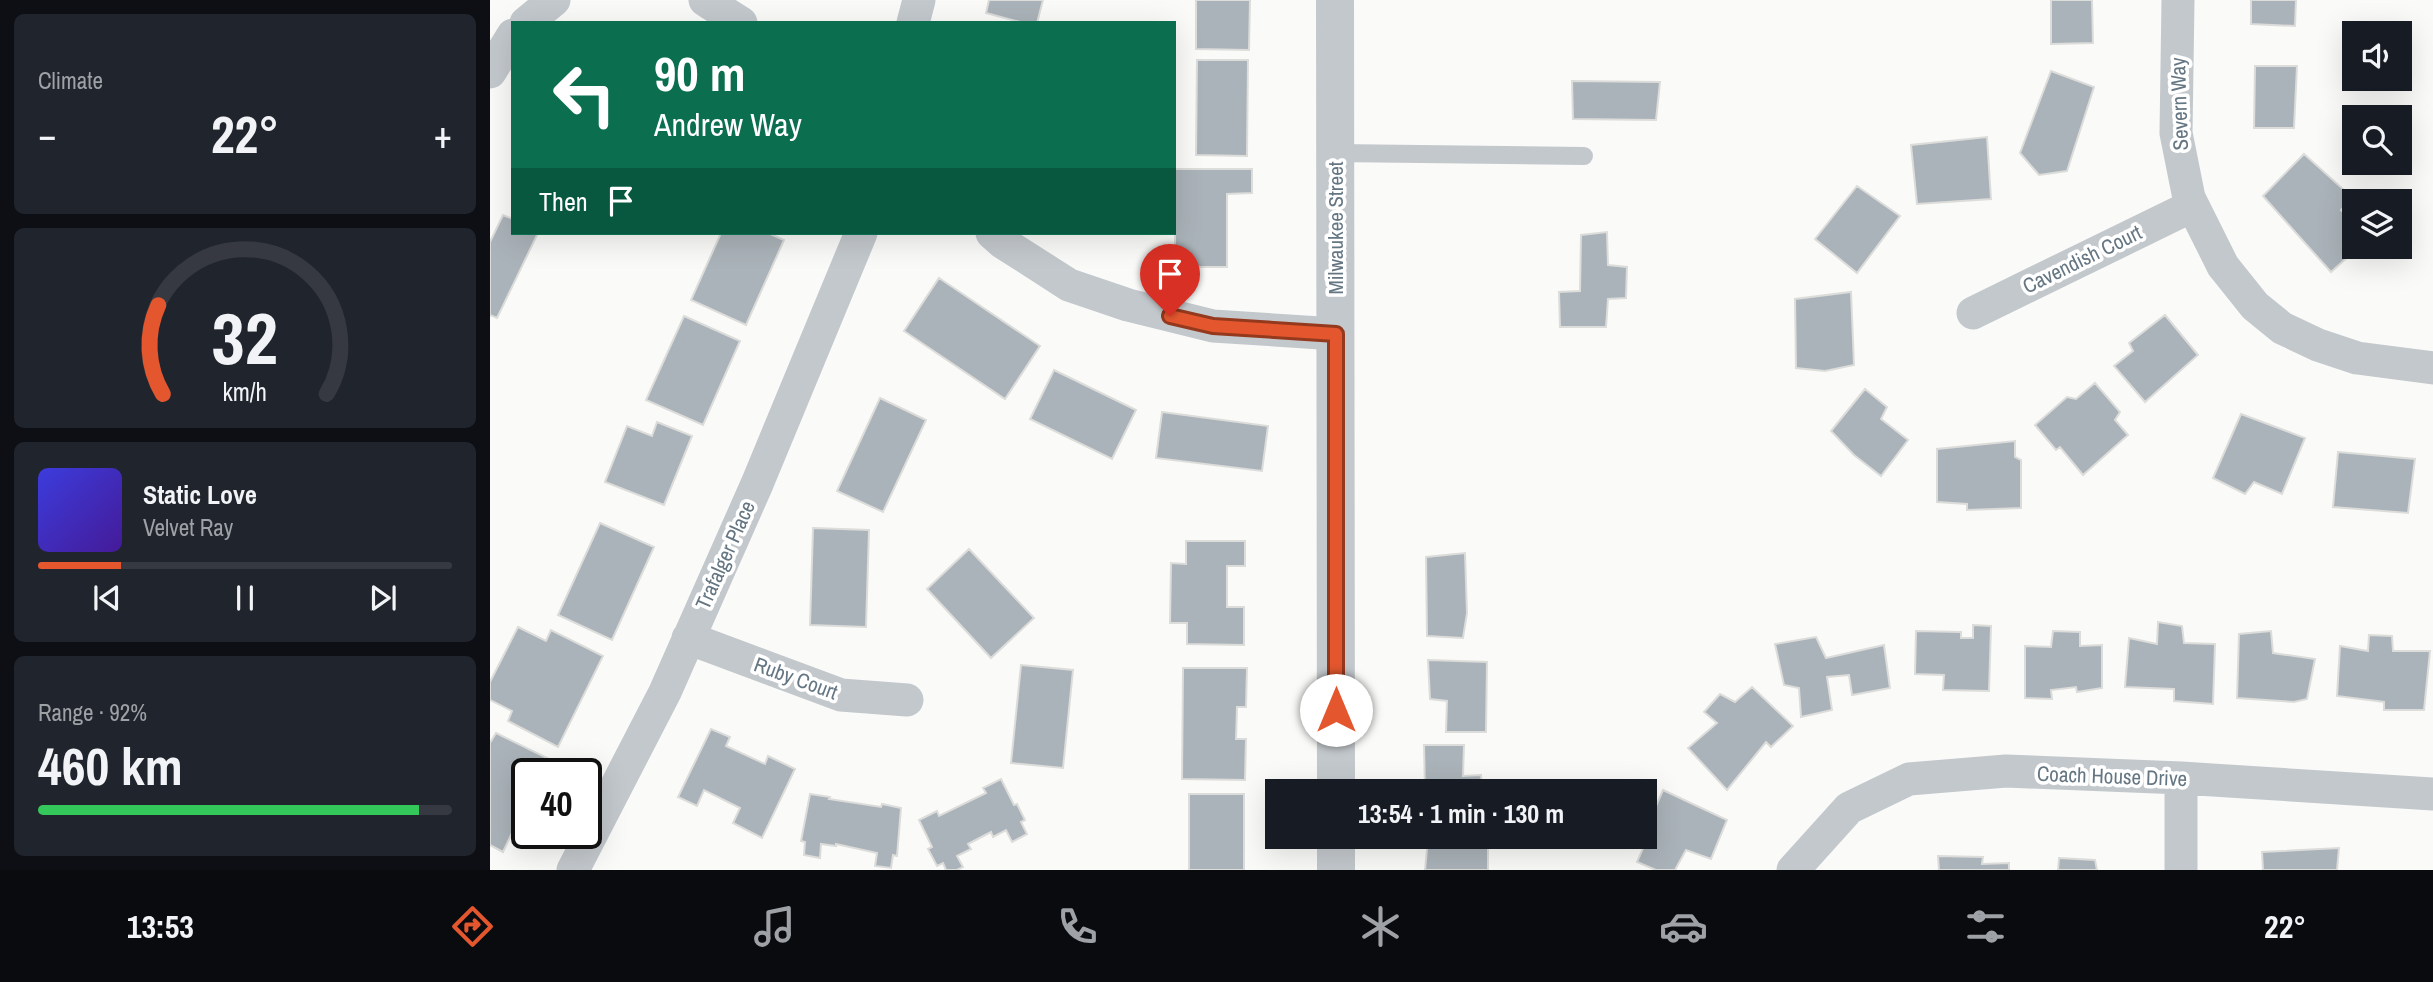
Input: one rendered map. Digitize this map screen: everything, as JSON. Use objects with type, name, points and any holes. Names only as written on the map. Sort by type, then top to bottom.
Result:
[{"type":"street","points":[[705,0],[738,21]]},
{"type":"street","points":[[914,21],[919,0]]},
{"type":"street","name":"Milwaukee Street","points":[[1335,0],[1336,779]]},
{"type":"street","name":"Severn Way","points":[[2178,0],[2176,133],[2192,206],[2222,266],[2255,306],[2282,328],[2318,345],[2357,358],[2433,368]]},
{"type":"street","points":[[490,72],[511,38]]},
{"type":"street","name":"Cavendish Court","points":[[1973,313],[2192,206]]},
{"type":"street","name":"Trafalger Place","points":[[573,870],[664,692],[757,484],[859,235]]},
{"type":"street","points":[[994,235],[1069,285],[1128,305],[1213,326],[1336,334]]},
{"type":"street","name":"Ruby Court","points":[[688,638],[841,695],[907,700]]},
{"type":"street","name":"Coach House Drive","points":[[1804,858],[1849,808],[1909,779],[2006,771],[2181,778],[2433,794]]},
{"type":"street","points":[[2181,778],[2181,870]]},
{"type":"street","points":[[1336,849],[1336,870]]},
{"type":"lane","points":[[1335,153],[1584,156]]},
{"type":"building","points":[[989,0],[1043,0],[1038,21],[1016,21],[986,13]]},
{"type":"building","points":[[1196,0],[1250,0],[1249,50],[1196,49]]},
{"type":"building","points":[[2051,0],[2092,0],[2093,43],[2051,44]]},
{"type":"building","points":[[2251,0],[2296,0],[2295,26],[2251,24]]},
{"type":"building","points":[[1197,60],[1248,60],[1247,156],[1196,155]]},
{"type":"building","points":[[2255,66],[2297,66],[2294,128],[2254,128]]},
{"type":"building","points":[[2051,71],[2094,87],[2067,171],[2039,175],[2020,153]]},
{"type":"building","points":[[1572,81],[1660,82],[1656,120],[1573,119]]},
{"type":"building","points":[[1987,137],[1991,199],[1917,204],[1911,145]]},
{"type":"building","points":[[2304,154],[2343,189],[2342,259],[2346,259],[2331,272],[2263,196]]},
{"type":"building","points":[[1176,169],[1252,169],[1252,193],[1227,194],[1227,267],[1175,267]]},
{"type":"building","points":[[1857,186],[1900,216],[1857,273],[1815,239]]},
{"type":"building","points":[[503,215],[511,218],[511,235],[537,235],[497,318],[490,315],[490,242]]},
{"type":"building","points":[[1607,232],[1608,265],[1627,267],[1626,298],[1608,299],[1606,327],[1560,327],[1559,292],[1580,291],[1581,235]]},
{"type":"building","points":[[720,235],[773,235],[784,240],[746,325],[691,300]]},
{"type":"building","points":[[939,278],[1040,346],[1005,399],[904,331]]},
{"type":"building","points":[[1851,292],[1854,365],[1825,371],[1796,368],[1795,299]]},
{"type":"building","points":[[2165,315],[2198,355],[2145,402],[2114,366],[2133,351],[2129,343]]},
{"type":"building","points":[[684,316],[740,341],[703,425],[646,400]]},
{"type":"building","points":[[1054,370],[1136,410],[1112,459],[1030,419]]},
{"type":"building","points":[[2095,383],[2120,412],[2115,420],[2128,435],[2083,475],[2060,447],[2056,450],[2035,425],[2067,397],[2076,399]]},
{"type":"building","points":[[1865,389],[1887,407],[1881,419],[1908,440],[1881,476],[1854,455],[1831,431]]},
{"type":"building","points":[[880,398],[926,420],[883,512],[837,491]]},
{"type":"building","points":[[1162,412],[1268,426],[1262,471],[1156,458]]},
{"type":"building","points":[[2241,414],[2305,438],[2282,494],[2254,482],[2245,494],[2213,478]]},
{"type":"building","points":[[657,422],[692,436],[664,505],[605,482],[627,426],[652,436]]},
{"type":"building","points":[[2015,441],[2015,457],[2021,460],[2021,508],[1967,510],[1967,504],[1937,502],[1937,449]]},
{"type":"building","points":[[2338,452],[2415,459],[2408,513],[2333,507]]},
{"type":"building","points":[[600,523],[654,547],[612,640],[558,615]]},
{"type":"building","points":[[813,528],[869,530],[866,627],[810,625]]},
{"type":"building","points":[[1186,541],[1245,541],[1245,566],[1227,566],[1227,607],[1244,607],[1244,645],[1187,644],[1187,623],[1170,623],[1171,563],[1186,564]]},
{"type":"building","points":[[969,549],[1034,618],[991,658],[927,589]]},
{"type":"building","points":[[1465,553],[1467,613],[1463,638],[1427,636],[1426,557]]},
{"type":"building","points":[[2158,622],[2182,626],[2184,643],[2215,644],[2213,704],[2174,701],[2174,689],[2125,687],[2129,638],[2157,644]]},
{"type":"building","points":[[1973,625],[1991,626],[1989,691],[1943,690],[1944,675],[1915,674],[1916,631],[1961,632],[1961,638],[1973,638]]},
{"type":"building","points":[[518,627],[546,641],[551,630],[603,656],[558,747],[508,721],[512,711],[490,700],[490,682]]},
{"type":"building","points":[[2053,631],[2080,632],[2080,646],[2102,645],[2102,688],[2077,692],[2076,687],[2051,690],[2052,699],[2025,698],[2025,646],[2051,647]]},
{"type":"building","points":[[2271,631],[2273,653],[2315,659],[2307,699],[2294,702],[2237,698],[2239,634]]},
{"type":"building","points":[[2369,635],[2392,636],[2393,651],[2430,651],[2424,710],[2384,710],[2384,702],[2337,696],[2340,646],[2368,651]]},
{"type":"building","points":[[1816,637],[1826,658],[1884,645],[1890,688],[1852,695],[1849,675],[1827,677],[1832,710],[1801,717],[1799,688],[1784,685],[1775,644]]},
{"type":"building","points":[[1428,660],[1487,662],[1486,732],[1446,732],[1447,701],[1430,699]]},
{"type":"building","points":[[1021,665],[1073,670],[1063,768],[1011,763]]},
{"type":"building","points":[[1183,668],[1247,668],[1246,707],[1237,707],[1236,739],[1246,739],[1245,780],[1182,779]]},
{"type":"building","points":[[1752,687],[1793,726],[1771,747],[1766,742],[1727,790],[1688,748],[1717,723],[1704,712],[1720,694],[1735,702]]},
{"type":"building","points":[[711,729],[730,737],[726,746],[765,764],[768,756],[795,769],[762,838],[733,823],[740,808],[704,790],[697,806],[678,797]]},
{"type":"building","points":[[496,733],[547,758],[511,758],[511,835],[503,852],[490,845],[490,743]]},
{"type":"building","points":[[1424,745],[1464,745],[1463,776],[1481,775],[1481,779],[1425,779]]},
{"type":"building","points":[[1001,779],[1025,820],[1021,822],[1027,834],[1012,842],[1006,830],[993,837],[991,832],[968,844],[971,849],[957,856],[963,867],[946,870],[943,863],[937,866],[928,849],[932,847],[919,820],[937,811],[939,816],[986,793],[983,788]]},
{"type":"building","points":[[1663,790],[1727,820],[1711,859],[1686,850],[1675,870],[1656,870],[1637,862],[1643,849],[1657,849],[1657,804]]},
{"type":"building","points":[[810,794],[901,808],[897,856],[893,855],[891,868],[875,866],[877,853],[836,844],[821,844],[820,858],[804,855],[805,842],[801,841]]},
{"type":"building","points":[[1189,794],[1244,794],[1244,870],[1189,870]]},
{"type":"building","points":[[2339,848],[2337,870],[2263,870],[2262,852]]},
{"type":"building","points":[[1427,849],[1488,849],[1488,870],[1425,870]]},
{"type":"building","points":[[1938,856],[1983,857],[1982,864],[2009,863],[2009,870],[1939,870]]},
{"type":"building","points":[[2059,858],[2095,860],[2097,870],[2058,870]]},
{"type":"route","points":[[1170,316],[1213,326],[1336,334],[1336,710]]}]
